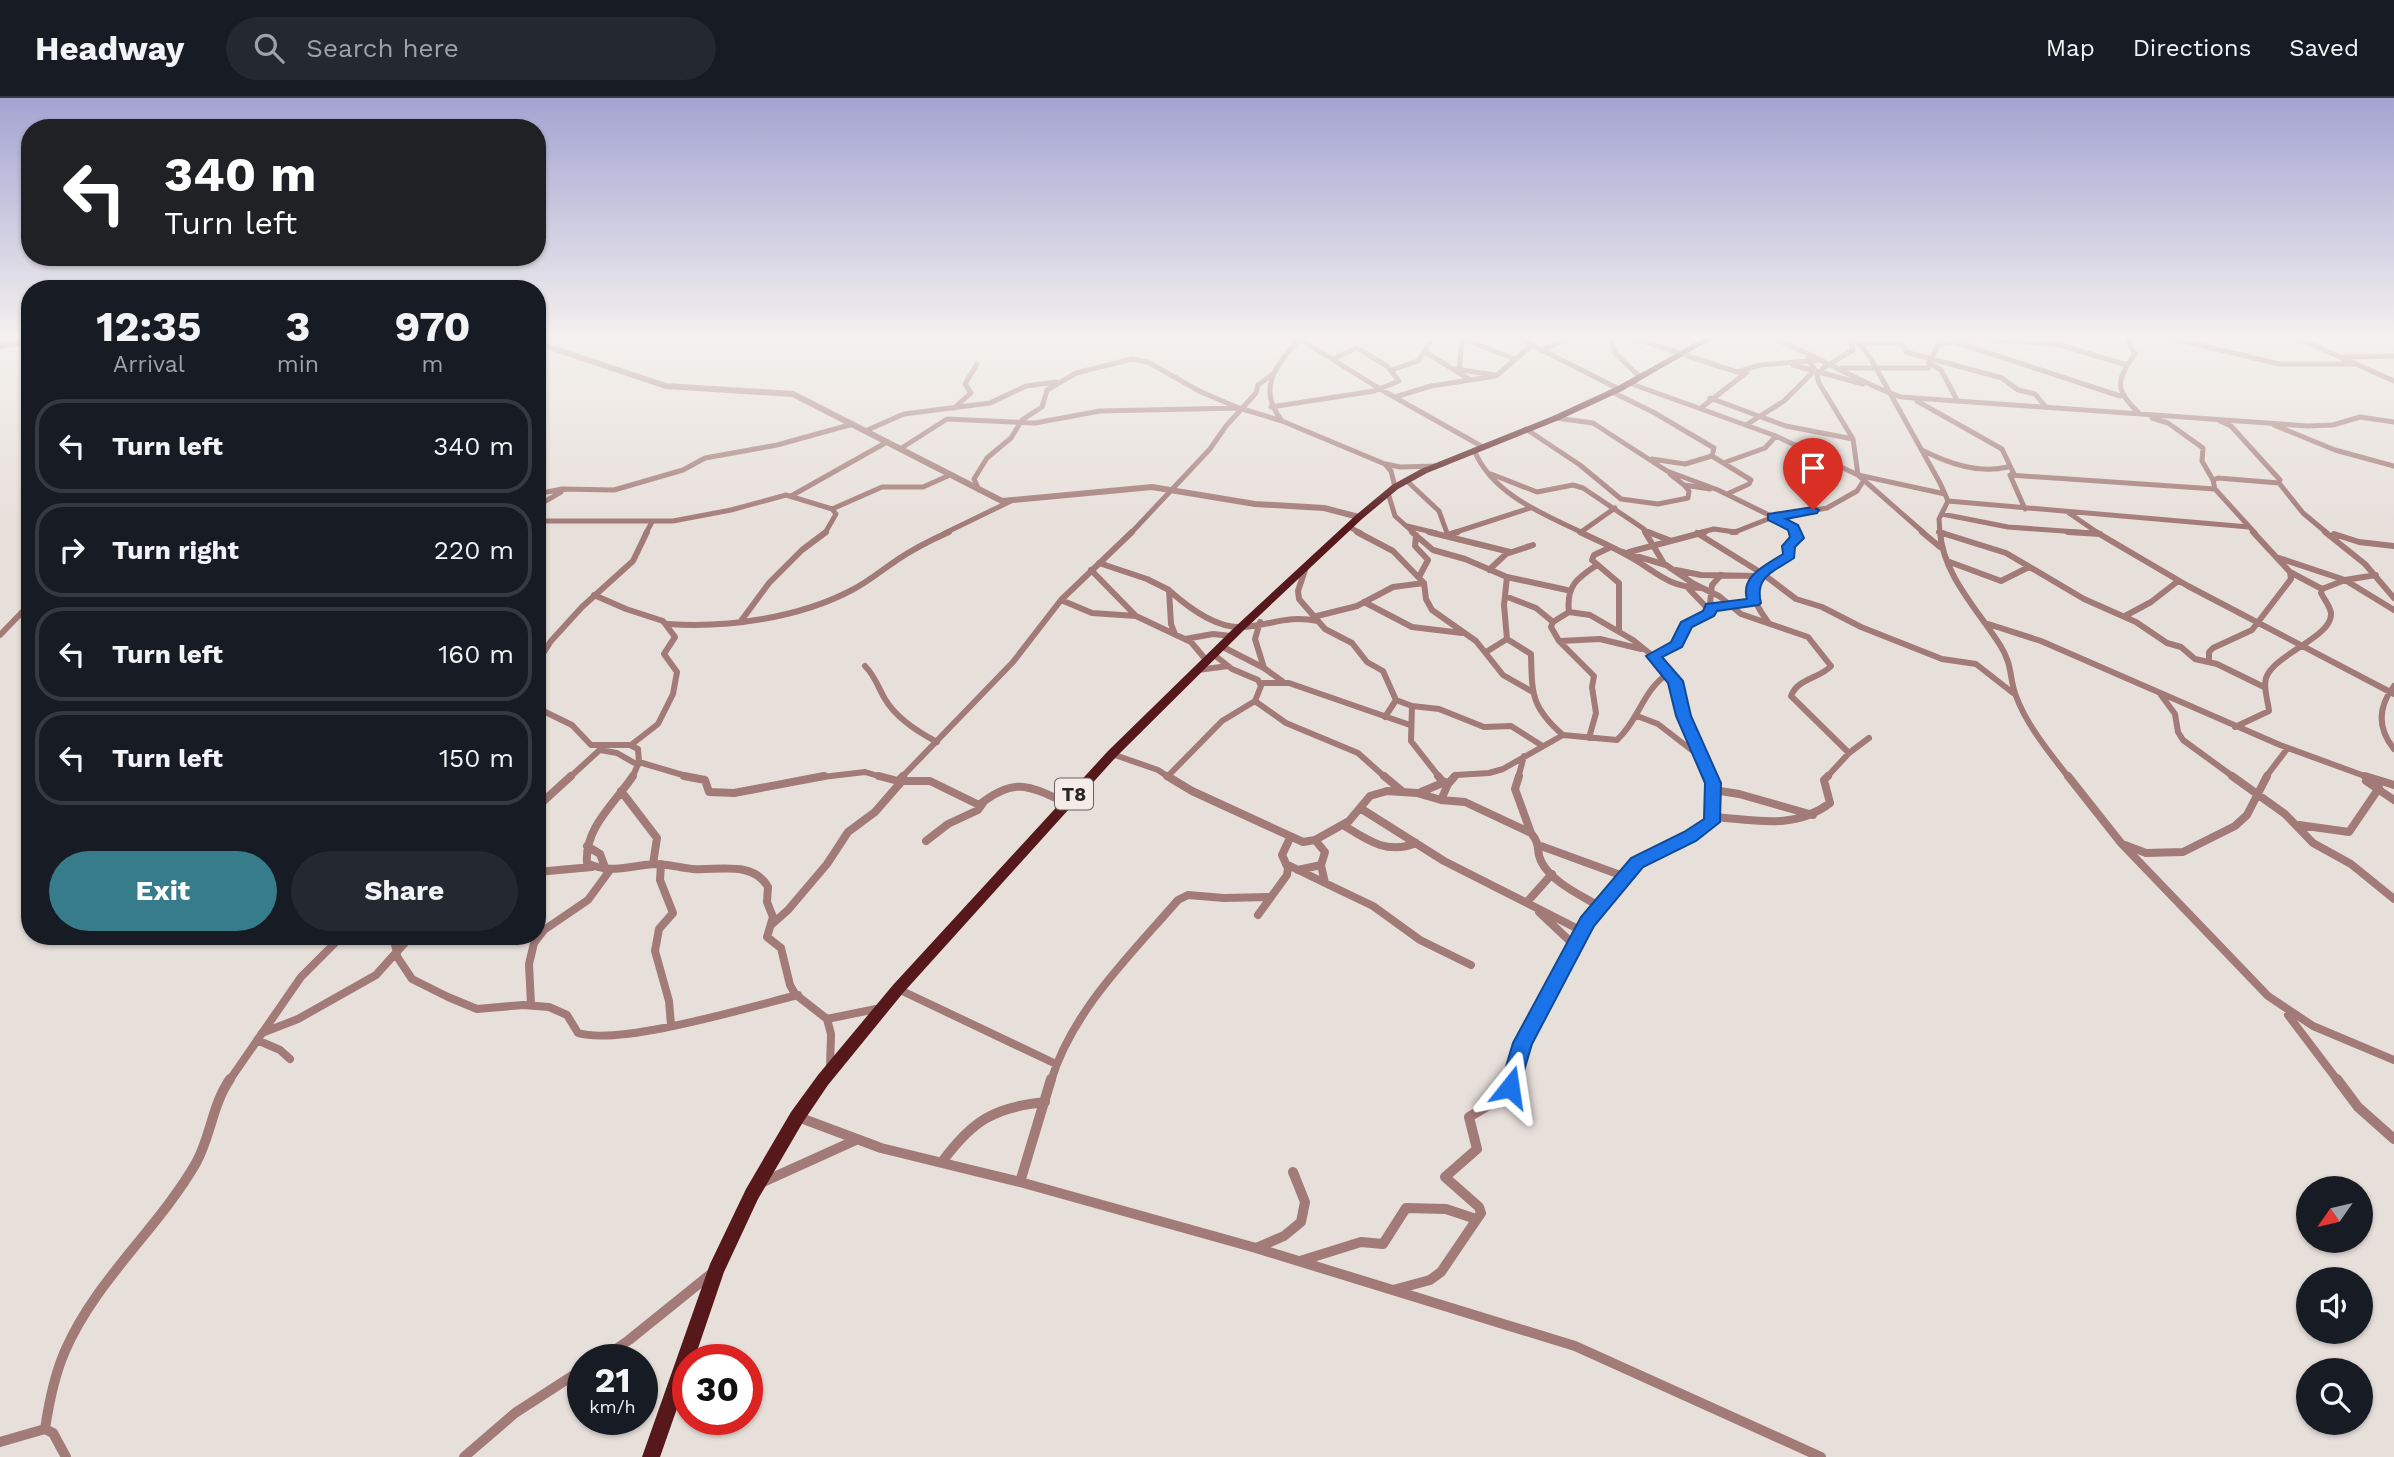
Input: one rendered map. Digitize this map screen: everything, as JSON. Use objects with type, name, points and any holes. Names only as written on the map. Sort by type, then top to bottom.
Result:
[{"type":"highway","name":"T8","points":[[651,1457],[716,1270],[756,1185],[797,1117],[830,1071],[898,989],[1112,754],[1218,649],[1391,490],[1437,466],[1595,399]]},
{"type":"street","points":[[804,399],[994,498],[1011,501],[1129,488],[1172,489],[1255,504],[1324,508],[1354,522],[1389,547],[1424,583],[1426,599],[1432,610],[1486,652],[1503,675],[1531,691]]},
{"type":"street","points":[[900,449],[945,420],[951,410],[965,399]]},
{"type":"street","points":[[865,431],[908,414],[951,410],[998,399]]},
{"type":"street","points":[[979,490],[976,476],[987,458],[1011,438],[1020,423],[1042,407],[1044,399]]},
{"type":"street","points":[[1220,399],[1282,421],[1385,464],[1400,467],[1437,466]]},
{"type":"street","points":[[771,925],[788,910],[827,864],[848,832],[875,812],[900,781],[1013,662],[1061,600],[1134,531],[1210,449],[1250,399]]},
{"type":"street","points":[[1270,399],[1282,421]]},
{"type":"street","points":[[1272,407],[1317,399]]},
{"type":"street","points":[[1399,399],[1479,448],[1477,461],[1512,496],[1530,508],[1619,551],[1667,583],[1712,592],[1741,614],[1808,637],[1829,662],[1829,669],[1797,685],[1791,696],[1849,753]]},
{"type":"street","points":[[1640,399],[1653,412],[1714,448],[1712,456]]},
{"type":"street","points":[[1673,399],[1794,443],[1858,475],[1946,498],[2025,509],[2249,527]]},
{"type":"street","points":[[1701,408],[1709,399]]},
{"type":"street","points":[[1714,399],[1804,430],[1853,439]]},
{"type":"street","points":[[1746,425],[1785,399]]},
{"type":"street","points":[[1829,399],[1853,439],[1858,475],[1941,548]]},
{"type":"street","points":[[1891,399],[1924,451],[1946,498],[1939,519],[1941,548],[1970,606],[1985,623],[2012,670],[2015,695]]},
{"type":"street","points":[[1912,399],[1992,443],[2006,454],[2008,467],[2014,474]]},
{"type":"street","points":[[1943,399],[2322,427],[2360,416],[2394,422]]},
{"type":"street","points":[[2040,399],[2046,407]]},
{"type":"street","points":[[2124,399],[2139,414]]},
{"type":"street","points":[[945,420],[1020,423],[1043,422],[1100,411],[1241,408]]},
{"type":"street","points":[[2124,413],[2163,421],[2203,448],[2203,464],[2214,480],[2215,489],[2290,572],[2322,589],[2345,580],[2376,575]]},
{"type":"street","points":[[1526,429],[1580,465],[1621,499],[1670,503],[1688,498],[1689,491],[1667,471],[1593,423],[1556,418]]},
{"type":"street","points":[[2213,419],[2231,426],[2278,477],[2302,512],[2330,533],[2376,575],[2394,597]]},
{"type":"street","points":[[2267,422],[2335,450],[2394,466]]},
{"type":"street","points":[[546,493],[570,489],[614,491],[683,470],[705,458],[777,445],[853,424]]},
{"type":"street","points":[[1794,443],[1804,430]]},
{"type":"street","points":[[1725,462],[1757,452],[1776,436]]},
{"type":"street","points":[[791,496],[887,442]]},
{"type":"street","points":[[1924,451],[1951,464],[1989,470],[2008,467]]},
{"type":"street","points":[[1648,458],[1685,464],[1712,456],[1752,482],[1727,494]]},
{"type":"street","points":[[1385,464],[1391,471],[1395,516],[1433,551],[1465,559],[1507,577],[1567,590]]},
{"type":"street","points":[[1667,471],[1727,494],[1794,528],[1797,538],[1789,546],[1789,555],[1761,575],[1751,590],[1754,603],[1768,622]]},
{"type":"street","points":[[1489,473],[1537,492],[1561,486],[1578,486],[1644,529],[1669,540]]},
{"type":"street","points":[[832,509],[882,486],[923,487],[950,475]]},
{"type":"street","points":[[2025,509],[2010,475],[2215,489]]},
{"type":"street","points":[[2214,480],[2218,478],[2280,483]]},
{"type":"street","points":[[1628,552],[1714,528],[1735,532],[1773,517],[1827,508],[1857,491],[1864,480]]},
{"type":"street","points":[[1407,481],[1440,513],[1446,523],[1448,535]]},
{"type":"street","points":[[1684,485],[1718,490]]},
{"type":"street","points":[[546,500],[570,489]]},
{"type":"street","points":[[546,521],[652,522],[696,518],[782,495],[832,509],[836,514],[825,534],[803,549],[768,580],[741,621]]},
{"type":"street","points":[[668,624],[695,627],[741,621],[846,594],[915,549],[1011,501]]},
{"type":"street","points":[[1448,535],[1530,508]]},
{"type":"street","points":[[1581,532],[1597,518],[1615,508]]},
{"type":"street","points":[[2069,513],[2178,581],[2392,690],[2380,714],[2380,724],[2381,732],[2394,749]]},
{"type":"street","points":[[1942,514],[2008,527],[2101,534]]},
{"type":"street","points":[[546,649],[594,595],[633,561],[652,522]]},
{"type":"street","points":[[1406,526],[1510,552]]},
{"type":"street","points":[[1590,526],[1597,541]]},
{"type":"street","points":[[1644,529],[1651,545],[1710,609]]},
{"type":"street","points":[[1939,532],[1990,546],[2084,599],[2125,616],[2167,643],[2181,647],[2196,659],[2209,662],[2264,687]]},
{"type":"street","points":[[1697,533],[1791,596],[1822,607],[1861,628],[1948,661],[1976,664],[1997,678],[2015,695],[2042,743],[2121,843],[2286,1012],[2358,1107],[2394,1139]]},
{"type":"street","points":[[2330,533],[2358,542],[2394,546]]},
{"type":"street","points":[[1416,536],[1415,546],[1428,563],[1419,577]]},
{"type":"street","points":[[1489,570],[1510,552],[1533,545]]},
{"type":"street","points":[[1611,547],[1592,558],[1619,583],[1619,630]]},
{"type":"street","points":[[1619,551],[1692,574],[1761,575]]},
{"type":"street","points":[[2275,557],[2345,580],[2394,610]]},
{"type":"street","points":[[1947,561],[2001,581],[2029,568]]},
{"type":"street","points":[[1099,563],[1147,579],[1171,592],[1186,606],[1228,666],[1260,683],[1283,681]]},
{"type":"street","points":[[1569,612],[1567,590],[1575,580],[1597,565]]},
{"type":"street","points":[[1306,567],[1297,595],[1325,629],[1352,643],[1367,662],[1383,671],[1396,700],[1412,706],[1438,709],[1484,727],[1511,726],[1541,745]]},
{"type":"street","points":[[1670,568],[1702,589]]},
{"type":"street","points":[[1091,570],[1136,616]]},
{"type":"street","points":[[2209,662],[2209,652],[2213,648],[2250,632],[2288,586],[2290,572]]},
{"type":"street","points":[[1710,609],[1712,585],[1721,575]]},
{"type":"street","points":[[1507,577],[1507,639]]},
{"type":"street","points":[[2125,616],[2151,602],[2178,581]]},
{"type":"street","points":[[1218,649],[1260,622],[1288,616],[1317,619],[1347,610],[1393,587],[1424,583]]},
{"type":"street","points":[[2235,727],[2269,711],[2264,687],[2270,670],[2290,656],[2302,643],[2319,633],[2330,619],[2331,613],[2320,593],[2322,589]]},
{"type":"street","points":[[1171,592],[1171,615],[1175,634]]},
{"type":"street","points":[[546,799],[601,748],[631,745],[660,724],[677,683],[677,671],[664,654],[675,637],[668,624],[659,617],[631,611],[594,595]]},
{"type":"street","points":[[1505,596],[1536,608],[1553,622]]},
{"type":"street","points":[[1061,600],[1092,613],[1136,616],[1197,647],[1218,649],[1264,668],[1283,681],[1410,726]]},
{"type":"street","points":[[1364,602],[1412,627],[1464,633]]},
{"type":"street","points":[[1559,641],[1606,640],[1650,653],[1677,644],[1686,625],[1710,609],[1728,603],[1754,603]]},
{"type":"street","points":[[1171,615],[1186,606]]},
{"type":"street","points":[[1392,1290],[1430,1280],[1441,1272],[1476,1219],[1481,1209],[1445,1177],[1478,1149],[1469,1117],[1507,1094],[1523,1043],[1580,930],[1623,876],[1646,857],[1708,826],[1714,817],[1714,790],[1710,776],[1699,757],[1684,716],[1679,690],[1670,673],[1650,653],[1619,630],[1590,615],[1569,612],[1553,622],[1551,627],[1559,641],[1594,676],[1591,686],[1596,708],[1589,738]]},
{"type":"street","points":[[0,635],[21,613]]},
{"type":"street","points":[[1260,622],[1255,639],[1264,668]]},
{"type":"street","points":[[1985,623],[2035,636],[2287,749],[2353,774],[2394,785]]},
{"type":"street","points":[[1606,640],[1608,624]]},
{"type":"street","points":[[1185,639],[1213,634],[1228,666]]},
{"type":"street","points":[[1486,652],[1507,639]]},
{"type":"street","points":[[1507,639],[1531,654],[1531,691],[1542,716],[1563,735]]},
{"type":"street","points":[[865,666],[882,685],[885,699],[897,712],[919,732],[937,742]]},
{"type":"street","points":[[1112,754],[1143,764],[1290,838],[1303,842],[1315,840],[1354,818],[1365,801],[1377,793],[1426,792],[1464,773],[1489,773],[1563,735],[1617,740],[1637,716],[1653,683],[1670,673]]},
{"type":"street","points":[[1168,776],[1219,724],[1255,701],[1260,683]]},
{"type":"street","points":[[2158,692],[2175,714],[2179,735],[2298,825],[2313,843],[2351,864],[2394,899]]},
{"type":"street","points":[[1385,717],[1396,700]]},
{"type":"street","points":[[1255,701],[1286,723],[1359,753],[1404,792]]},
{"type":"street","points":[[1412,706],[1411,741],[1448,781]]},
{"type":"street","points":[[546,712],[572,725],[585,741],[601,748],[670,773],[705,780],[709,792],[713,794],[734,793],[849,772],[876,774],[900,781],[930,781],[976,804],[983,803]]},
{"type":"street","points":[[1637,716],[1658,724],[1699,757]]},
{"type":"street","points":[[1714,817],[1777,822],[1799,821],[1813,815],[1830,803],[1824,780],[1829,771],[1869,738]]},
{"type":"street","points":[[593,867],[585,859],[593,832],[638,763],[638,749],[631,745]]},
{"type":"street","points":[[2121,843],[2146,853],[2183,852],[2242,821],[2262,782],[2287,749]]},
{"type":"street","points":[[1524,755],[1515,789],[1531,833],[1541,846],[1623,876]]},
{"type":"street","points":[[2353,774],[2394,800]]},
{"type":"street","points":[[1441,800],[1448,781]]},
{"type":"street","points":[[926,841],[948,824],[978,810],[995,792],[1016,787],[1039,791],[1066,803]]},
{"type":"street","points":[[2298,825],[2349,832],[2378,788]]},
{"type":"street","points":[[1714,790],[1732,791],[1813,815]]},
{"type":"street","points":[[621,792],[657,838],[660,880],[673,912],[667,923],[659,929],[655,951],[669,1001],[671,1025]]},
{"type":"street","points":[[1417,793],[1441,800],[1469,803],[1486,814],[1531,833]]},
{"type":"street","points":[[1360,808],[1461,870],[1580,930]]},
{"type":"street","points":[[1343,825],[1390,850],[1404,849],[1416,843]]},
{"type":"street","points":[[1258,915],[1289,872],[1282,855],[1290,838]]},
{"type":"street","points":[[1315,840],[1325,852],[1321,865],[1325,883]]},
{"type":"street","points":[[587,846],[600,854],[608,870]]},
{"type":"street","points":[[1541,846],[1540,859],[1552,874],[1600,907]]},
{"type":"street","points":[[546,871],[593,867],[608,870],[657,864],[696,869],[724,867],[764,880],[768,890],[767,903],[773,917],[767,937],[781,948],[787,980],[798,995],[827,1019],[831,1034],[830,1071]]},
{"type":"street","points":[[1286,864],[1373,906],[1420,940],[1471,965]]},
{"type":"street","points":[[1298,870],[1321,865]]},
{"type":"street","points":[[546,930],[555,921],[580,907],[608,870]]},
{"type":"street","points":[[1530,904],[1552,874]]},
{"type":"street","points":[[1020,1182],[1056,1064],[1098,994],[1178,900],[1188,895],[1224,898],[1269,897]]},
{"type":"street","points":[[1530,904],[1573,944]]},
{"type":"street","points":[[45,1429],[47,1405],[66,1345],[84,1313],[159,1219],[184,1182],[201,1153],[220,1096],[303,971],[332,945]]},
{"type":"street","points":[[394,945],[396,954],[412,979],[474,1009],[531,1005],[558,1010],[566,1015],[578,1033],[591,1037],[671,1025],[798,995]]},
{"type":"street","points":[[259,1037],[298,1019],[376,975],[404,945]]},
{"type":"street","points":[[531,1005],[530,956],[534,945]]},
{"type":"street","points":[[898,989],[1056,1064]]},
{"type":"street","points":[[827,1019],[883,1008]]},
{"type":"street","points":[[2286,1012],[2309,1026],[2394,1060]]},
{"type":"street","points":[[259,1037],[281,1050],[290,1059]]},
{"type":"street","points":[[942,1162],[959,1137],[981,1120],[1003,1108],[1045,1102]]},
{"type":"street","points":[[797,1117],[856,1140],[1020,1182],[1256,1248],[1575,1346],[1821,1457]]},
{"type":"street","points":[[756,1185],[856,1140]]},
{"type":"street","points":[[1256,1248],[1281,1238],[1301,1225],[1304,1218],[1303,1192],[1293,1172]]},
{"type":"street","points":[[1298,1261],[1353,1244],[1383,1244],[1406,1208],[1420,1211],[1430,1208],[1448,1209],[1476,1219]]},
{"type":"street","points":[[626,1344],[681,1294],[716,1270]]},
{"type":"street","points":[[464,1457],[505,1420],[567,1378]]},
{"type":"street","points":[[0,1442],[45,1429],[53,1433],[66,1457]]},
{"type":"route","points":[[1510,1087],[1523,1043],[1580,930],[1637,862],[1690,837],[1708,826],[1714,817],[1713,783],[1696,750],[1684,716],[1679,690],[1670,673],[1653,656],[1677,644],[1686,625],[1709,613],[1710,607],[1728,603],[1754,603],[1751,590],[1754,583],[1759,576],[1789,555],[1789,546],[1797,538],[1794,528],[1773,517],[1813,510]]}]
